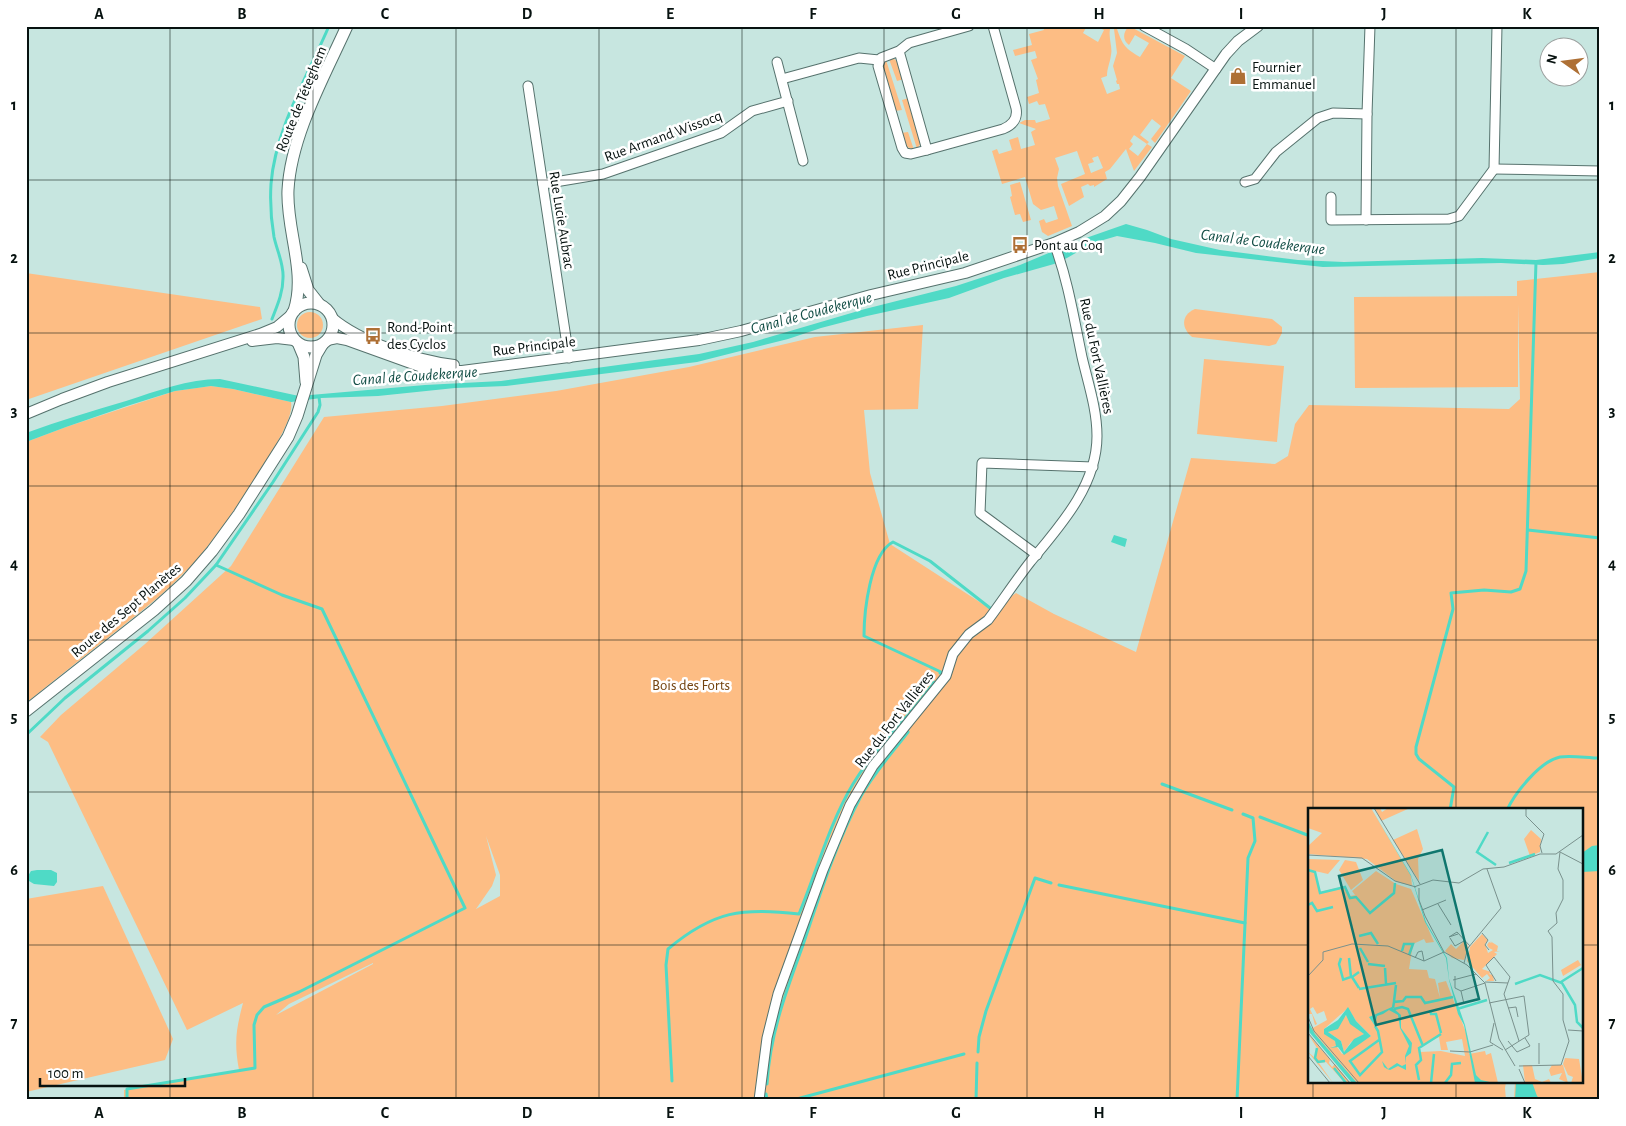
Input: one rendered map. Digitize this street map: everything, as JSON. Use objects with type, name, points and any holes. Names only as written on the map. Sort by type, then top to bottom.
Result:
[{"type":"main road","name":"Route de Téteghem","points":[[292,314],[298,290],[288,196],[294,149],[303,124],[347,26]]},
{"type":"main road","name":"Route de Téteghem","points":[[293,244],[308,290],[319,304]]},
{"type":"main road","points":[[305,304],[319,304],[327,310],[332,318],[333,329],[325,342],[312,348],[297,342],[289,329],[292,314],[305,304]]},
{"type":"main road","name":"Route des Sept Planètes","points":[[297,342],[304,361],[305,390]]},
{"type":"main road","name":"Route des Sept Planètes","points":[[26,710],[154,610],[200,566],[222,539],[288,437],[300,410],[317,353],[325,342]]},
{"type":"street","points":[[782,79],[859,58],[879,60],[900,51],[909,43],[969,26]]},
{"type":"street","points":[[879,60],[878,66],[903,151],[907,154],[1003,129],[1015,119],[1016,108],[992,26]]},
{"type":"street","points":[[1144,26],[1186,49],[1216,69]]},
{"type":"street","name":"Rue Principale","points":[[325,342],[340,338],[434,370],[458,371],[569,358],[688,342],[732,333],[865,297],[956,275],[1055,245],[1093,225],[1116,206],[1140,177],[1230,49],[1258,26]]},
{"type":"street","points":[[1366,220],[1370,26]]},
{"type":"street","points":[[1331,196],[1331,220],[1456,218],[1494,169],[1497,26]]},
{"type":"street","points":[[900,51],[927,150]]},
{"type":"street","points":[[777,62],[803,161]]},
{"type":"street","name":"Rue Lucie Aubrac","points":[[528,86],[569,358]]},
{"type":"street","name":"Rue Armand Wissocq","points":[[543,184],[603,174],[721,133],[752,110],[788,101]]},
{"type":"street","points":[[1246,182],[1255,179],[1276,152],[1318,118],[1333,113],[1367,114]]},
{"type":"street","points":[[1494,169],[1600,171]]},
{"type":"street","name":"Rue du Fort Vallières","points":[[758,1100],[767,1038],[778,994],[823,870],[850,805],[873,766],[946,676],[953,654],[969,634],[986,623],[1069,515],[1093,467],[1097,449],[1097,424],[1062,264],[1055,245]]},
{"type":"street","points":[[26,414],[96,386],[229,345],[272,329],[292,314]]},
{"type":"street","name":"Rue Principale","points":[[332,318],[363,337],[413,356],[447,365],[480,368]]},
{"type":"street","points":[[229,345],[272,339],[297,342]]},
{"type":"street","points":[[1037,555],[980,513],[982,463],[1093,467]]},
{"type":"green space","points":[[1043,26],[1087,26],[1083,33],[1098,42],[1104,30],[1096,26],[1111,26],[1111,58],[1107,76],[1101,78],[1107,94],[1120,89],[1113,66],[1117,53],[1114,29],[1116,26],[1118,26],[1117,29],[1125,46],[1140,57],[1149,43],[1135,35],[1129,45],[1125,41],[1124,36],[1129,26],[1185,56],[1171,78],[1191,91],[1155,143],[1151,139],[1161,126],[1152,119],[1140,135],[1152,147],[1134,171],[1126,149],[1110,169],[1105,172],[1107,179],[1094,187],[1094,185],[1090,186],[1088,184],[1081,187],[1084,197],[1069,206],[1061,184],[1085,174],[1077,151],[1055,158],[1059,169],[1058,186],[1072,226],[1048,236],[1042,232],[1039,221],[1044,219],[1046,223],[1058,219],[1054,206],[1041,210],[1033,204],[1025,177],[1002,184],[992,151],[997,149],[999,154],[1012,150],[1009,140],[1018,137],[1021,149],[1035,145],[1031,132],[1036,129],[1019,123],[1025,120],[1035,120],[1036,123],[1050,119],[1045,104],[1039,105],[1037,101],[1029,104],[1027,97],[1039,93],[1036,80],[1038,79],[1031,60],[1037,58],[1035,51],[1015,56],[1013,50],[1032,45],[1029,34],[1044,30]],"holes":[[[1134,135],[1147,144],[1138,156],[1129,149],[1133,144],[1130,141]],[[1098,156],[1103,168],[1091,173],[1088,164],[1094,162],[1092,158]]]},
{"type":"green space","points":[[889,59],[894,59],[899,63],[904,79],[897,81]]},
{"type":"green space","points":[[886,60],[902,110],[895,111],[882,68]]},
{"type":"green space","points":[[909,98],[921,143],[917,149],[902,100]]},
{"type":"green space","points":[[908,132],[914,150],[905,146],[901,133]]},
{"type":"green space","points":[[1020,182],[1031,220],[1023,222],[1020,214],[1015,215],[1010,197],[1012,196],[1010,185]]},
{"type":"green space","name":"Bois des Forts","points":[[1600,272],[1600,1100],[1514,1100],[1515,1084],[1584,1084],[1584,808],[1308,808],[1308,1084],[1506,1084],[1506,1100],[124,1100],[124,1090],[239,1070],[237,1036],[243,1003],[187,1030],[48,742],[40,737],[61,715],[145,644],[231,566],[324,417],[442,406],[556,391],[689,367],[815,337],[923,325],[918,409],[864,410],[870,473],[890,544],[992,610],[1016,593],[1054,614],[1136,652],[1191,458],[1275,464],[1288,456],[1295,424],[1309,405],[1509,409],[1520,399],[1518,304],[1518,387],[1355,388],[1354,297],[1517,296],[1517,281]],"holes":[[[486,836],[500,875],[500,896],[476,909],[492,886],[496,875]],[[373,964],[276,1015],[289,1004]]]},
{"type":"green space","points":[[26,273],[260,307],[262,319],[26,400]]},
{"type":"green space","points":[[1195,309],[1272,319],[1282,327],[1282,333],[1276,344],[1269,346],[1192,337],[1186,330],[1184,322],[1187,315]]},
{"type":"green space","points":[[310,312],[319,316],[323,325],[319,334],[310,338],[301,334],[297,325],[301,316]]},
{"type":"green space","points":[[1204,359],[1284,366],[1277,442],[1197,434]]},
{"type":"green space","points":[[211,386],[291,402],[287,424],[266,461],[229,517],[188,569],[146,607],[26,703],[26,442],[175,391]]},
{"type":"green space","points":[[103,886],[173,1039],[165,1060],[26,1092],[26,899]]},
{"type":"shaded area","points":[[1126,224],[1171,239],[1220,250],[1298,260],[1344,262],[1482,258],[1536,260],[1600,252],[1600,258],[1543,265],[1501,263],[1323,267],[1196,253],[1117,236],[1093,243],[1054,264],[1004,278],[949,298],[867,316],[788,339],[697,362],[506,386],[455,388],[291,402],[211,386],[175,391],[26,442],[26,433],[161,390],[196,381],[220,379],[299,396],[425,385],[501,381],[699,354],[753,342],[865,309],[956,286],[1020,265],[1051,252],[1064,250],[1086,238]]},
{"type":"shaded area","points":[[1114,535],[1127,539],[1125,547],[1111,542]]},
{"type":"shaded area","points":[[1600,845],[1600,871],[1584,872],[1584,852],[1592,846]]},
{"type":"shaded area","points":[[51,870],[57,873],[57,882],[54,886],[34,884],[29,881],[28,876],[31,871]]},
{"type":"shaded area","points":[[1516,1084],[1533,1084],[1537,1096],[1541,1100],[1515,1100]]},
{"type":"waterway","points":[[272,319],[283,284],[282,268],[271,217],[271,184],[274,164],[286,123],[302,83],[329,26]]},
{"type":"waterway","points":[[1450,808],[1454,787],[1419,759],[1416,754],[1416,747],[1453,609],[1451,593],[1484,590],[1511,592],[1520,589],[1526,571],[1536,262]]},
{"type":"waterway","points":[[26,735],[65,698],[148,631],[185,598],[216,565],[318,412],[320,405],[319,397]]},
{"type":"waterway","points":[[1528,530],[1600,538]]},
{"type":"waterway","points":[[940,673],[864,636],[865,613],[870,584],[879,558],[885,549],[893,542],[930,561],[990,608]]},
{"type":"waterway","points":[[127,1100],[127,1089],[255,1068],[254,1025],[257,1015],[264,1007],[299,992],[465,908],[322,609],[282,595],[216,565]]},
{"type":"waterway","points":[[672,1081],[666,965],[668,949],[684,936],[714,919],[745,912],[761,911],[799,914],[830,831],[853,784],[872,757],[934,682]]},
{"type":"waterway","points":[[767,1084],[771,1047],[780,1013],[836,850],[861,796],[877,771],[908,732]]},
{"type":"waterway","points":[[1508,808],[1529,779],[1552,760],[1565,756],[1600,758]]},
{"type":"waterway","points":[[1162,784],[1232,810]]},
{"type":"waterway","points":[[1237,1100],[1248,858],[1255,841],[1253,818],[1243,814]]},
{"type":"waterway","points":[[1260,817],[1308,835]]},
{"type":"waterway","points":[[978,1052],[979,1037],[986,1011],[1035,878],[1051,883]]},
{"type":"waterway","points":[[1059,885],[1245,923]]},
{"type":"waterway","points":[[793,1100],[964,1054]]},
{"type":"waterway","points":[[976,1100],[977,1063]]},
{"type":"waterway","points":[[766,1094],[767,1100]]},
{"type":"place","name":"Fournier Emmanuel","points":[[1238,76]]},
{"type":"place","name":"Pont au Coq","points":[[1020,245]]},
{"type":"place","name":"Rond-Point des Cyclos","points":[[373,336]]},
{"type":"water label","name":"Canal de Coudekerque","points":[[1263,241]]},
{"type":"water label","name":"Canal de Coudekerque","points":[[811,312]]},
{"type":"water label","name":"Canal de Coudekerque","points":[[415,375]]}]
